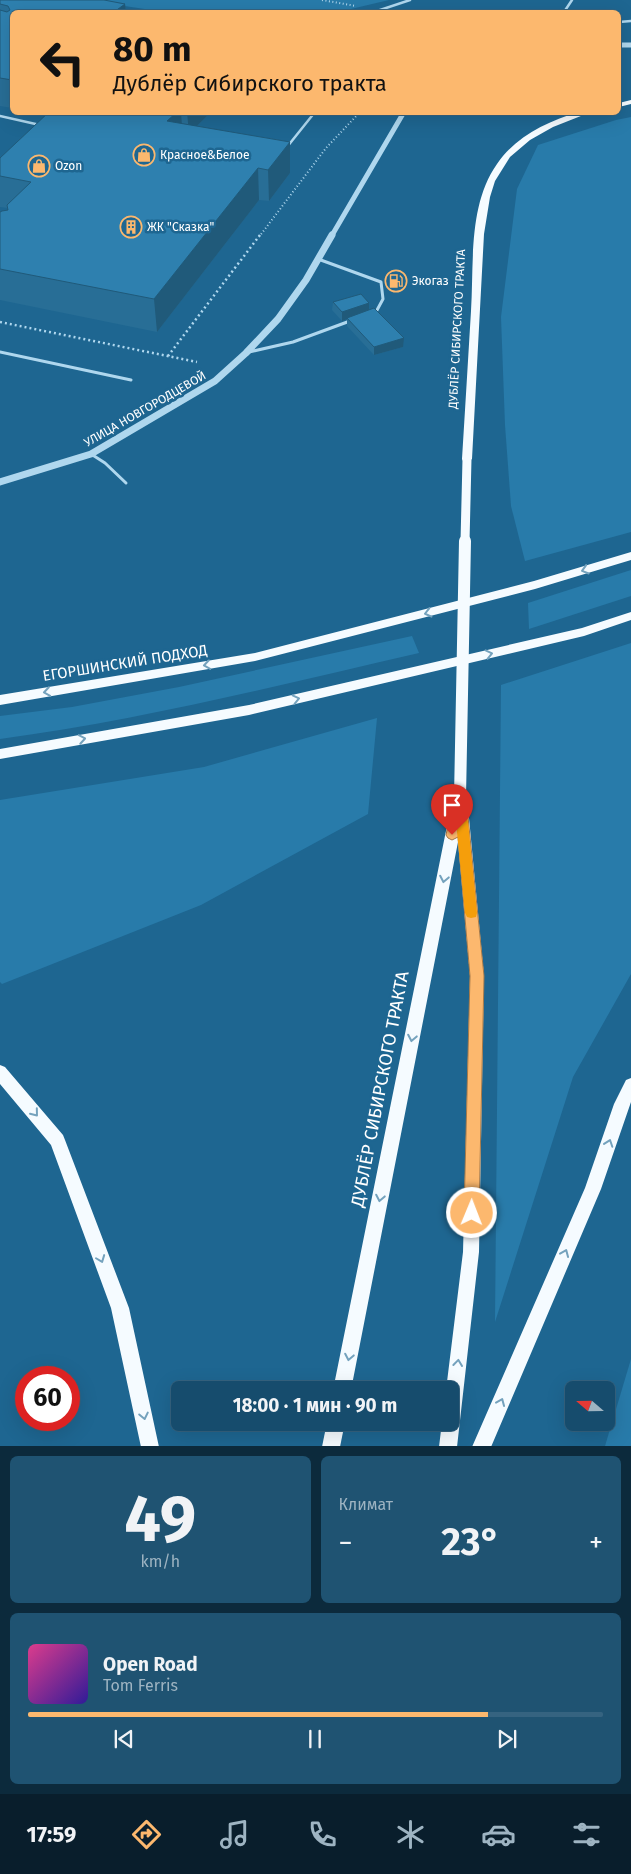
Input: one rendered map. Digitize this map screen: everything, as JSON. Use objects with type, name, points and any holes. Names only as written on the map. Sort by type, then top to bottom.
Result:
[{"type":"main road","name":"ДУБЛЁР СИБИРСКОГО ТРАКТА","points":[[448,1446],[471,1252],[477,976],[460,797],[467,459],[480,240],[484,203],[492,178],[512,150],[535,132],[580,115]]},
{"type":"main road","name":"ЕГОРШИНСКИЙ ПОДХОД","points":[[0,700],[255,657],[535,585],[631,556]]},
{"type":"main road","points":[[0,754],[249,710],[584,632],[631,616]]},
{"type":"main road","name":"ДУБЛЁР СИБИРСКОГО ТРАКТА","points":[[344,1381],[460,797]]},
{"type":"main road","points":[[0,1072],[57,1140],[120,1308],[150,1446]]},
{"type":"main road","points":[[481,1446],[593,1189],[622,1104],[631,1085]]},
{"type":"main road","points":[[331,1446],[334,1431]]},
{"type":"street","name":"УЛИЦА НОВГОРОДЦЕВОЙ","points":[[0,482],[91,454],[215,381],[246,353],[278,319],[306,280],[402,115]]},
{"type":"lane","points":[[381,10],[410,0]]},
{"type":"lane","points":[[282,154],[312,115]]},
{"type":"lane","points":[[0,116],[44,126],[37,132]]},
{"type":"lane","points":[[318,259],[381,282],[384,299],[376,312],[371,313]]},
{"type":"lane","points":[[246,353],[293,342],[353,320]]},
{"type":"lane","points":[[0,352],[131,380]]},
{"type":"lane","points":[[91,454],[105,463],[126,483]]},
{"type":"path","points":[[322,0],[381,10]]},
{"type":"path","points":[[168,356],[326,148],[357,115]]},
{"type":"path","points":[[0,322],[197,362]]},
{"type":"shaded area","points":[[84,0],[389,0],[339,10],[152,10]]},
{"type":"shaded area","points":[[631,117],[631,532],[525,561],[511,506],[505,425],[501,317],[517,189],[538,145]]},
{"type":"shaded area","points":[[631,570],[631,596],[529,629],[528,603]]},
{"type":"shaded area","points":[[412,636],[419,653],[158,712],[0,739],[0,716],[72,707],[179,687]]},
{"type":"shaded area","points":[[631,643],[631,974],[573,1077],[495,1322],[501,685]]},
{"type":"shaded area","points":[[377,718],[368,814],[201,905],[2,984],[0,982],[0,800],[204,767]]},
{"type":"shaded area","points":[[631,1359],[631,1446],[605,1446],[609,1431],[615,1431],[615,1413]]},
{"type":"building","points":[[0,0],[104,0],[125,4],[117,10],[10,10],[8,6],[0,4]]},
{"type":"building","points":[[0,10],[7,12],[10,10],[10,80],[0,78]]},
{"type":"building","name":"ЖК \"Сказка\"","points":[[46,115],[174,115],[167,121],[290,142],[268,170],[258,168],[154,299],[0,269],[0,212],[8,210],[7,205],[31,182],[0,176],[0,158]]},
{"type":"building","points":[[361,294],[369,303],[342,312],[333,302]]},
{"type":"building","points":[[374,308],[404,338],[374,347],[347,318]]},
{"type":"slow traffic","points":[[462,822],[471,913]]},
{"type":"place","name":"Красное&Белое","points":[[144,155]]},
{"type":"place","name":"Ozon","points":[[39,166]]},
{"type":"place","name":"ЖК \"Сказка\"","points":[[131,227]]},
{"type":"place","name":"Экогаз","points":[[396,281]]},
{"type":"route","points":[[452,835],[460,797],[477,976],[472,1213]]}]
